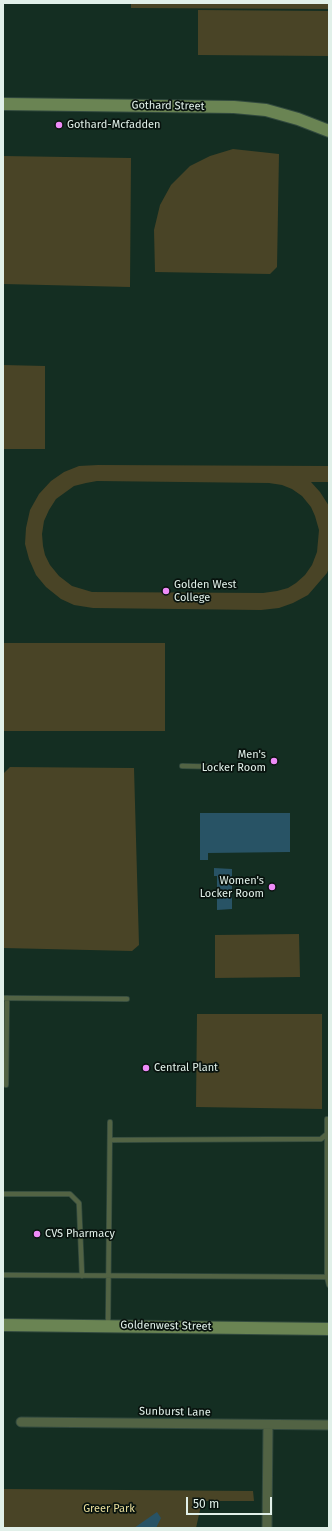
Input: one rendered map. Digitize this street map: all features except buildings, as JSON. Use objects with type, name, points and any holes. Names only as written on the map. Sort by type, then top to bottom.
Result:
[{"type":"street","name":"Gothard Street","points":[[3,104],[234,108],[266,110],[298,119],[329,131]]},
{"type":"street","name":"Goldenwest Street","points":[[3,1325],[108,1325],[329,1329]]},
{"type":"street","name":"Sunburst Lane","points":[[21,1422],[329,1425]]},
{"type":"street","points":[[267,1528],[268,1425]]},
{"type":"lane","points":[[182,766],[227,767]]},
{"type":"lane","points":[[6,1085],[5,998],[127,999]]},
{"type":"lane","points":[[327,1119],[329,1285]]},
{"type":"lane","points":[[108,1325],[110,1122]]},
{"type":"lane","points":[[110,1140],[321,1139],[328,1132]]},
{"type":"lane","points":[[3,1194],[70,1194],[79,1203],[82,1276]]},
{"type":"lane","points":[[3,1275],[328,1277]]},
{"type":"green space","points":[[131,3],[329,3],[329,9],[131,8]]},
{"type":"green space","points":[[198,10],[329,11],[329,56],[198,55]]},
{"type":"green space","points":[[233,149],[279,154],[277,267],[270,274],[155,272],[154,230],[160,205],[171,185],[190,166],[210,156]]},
{"type":"green space","points":[[3,156],[131,158],[130,287],[3,284]]},
{"type":"green space","points":[[3,365],[45,366],[45,449],[3,449]]},
{"type":"green space","points":[[79,466],[329,466],[329,482],[311,482],[329,506],[329,568],[327,573],[308,595],[279,608],[261,610],[93,608],[74,605],[61,599],[46,587],[36,575],[29,559],[25,544],[26,528],[30,510],[39,494],[51,481],[64,472]],"holes":[[[97,481],[269,483],[282,485],[292,489],[302,496],[311,507],[319,530],[317,552],[312,565],[305,575],[288,588],[263,593],[92,592],[72,586],[59,576],[50,565],[45,555],[42,534],[44,521],[56,499],[74,486]]]},
{"type":"green space","points":[[3,643],[165,643],[165,731],[3,731]]},
{"type":"green space","points":[[10,767],[134,768],[139,945],[132,951],[3,948],[3,774]]},
{"type":"green space","points":[[299,934],[300,977],[215,978],[215,935]]},
{"type":"green space","points":[[197,1014],[322,1014],[322,1109],[196,1107]]},
{"type":"green space","name":"Greer Park","points":[[3,1489],[253,1491],[254,1501],[202,1501],[196,1528],[3,1528]]},
{"type":"water","points":[[200,813],[290,813],[290,852],[208,853],[208,860],[200,860]]},
{"type":"water","points":[[214,868],[232,869],[232,909],[217,910],[217,876],[214,876]]},
{"type":"water","points":[[157,1512],[161,1518],[156,1528],[134,1528]]},
{"type":"place","name":"Gothard-Mcfadden","points":[[59,125]]},
{"type":"place","name":"Golden West College","points":[[166,591]]},
{"type":"place","name":"Men's Locker Room","points":[[274,761]]},
{"type":"place","name":"Women's Locker Room","points":[[272,887]]},
{"type":"place","name":"Central Plant","points":[[146,1068]]},
{"type":"place","name":"CVS Pharmacy","points":[[37,1234]]}]
